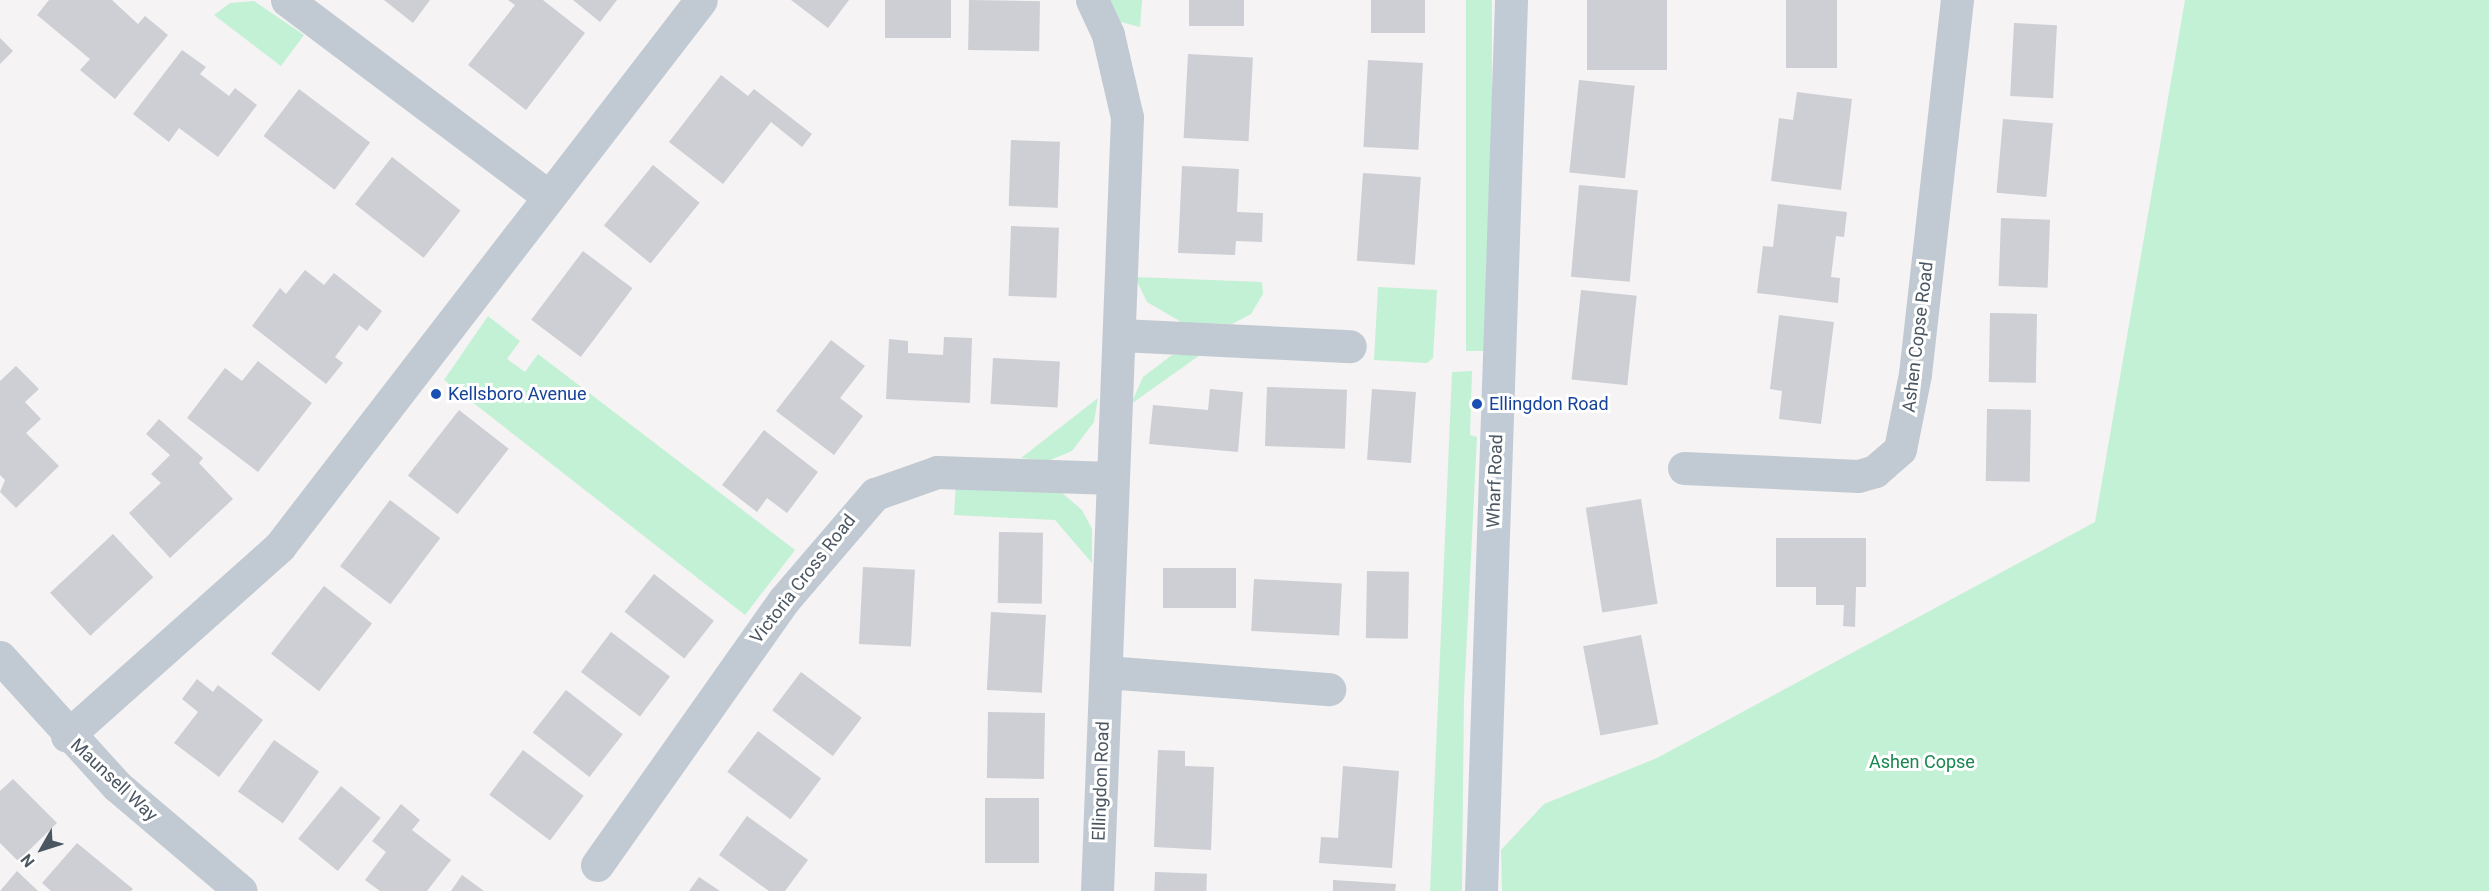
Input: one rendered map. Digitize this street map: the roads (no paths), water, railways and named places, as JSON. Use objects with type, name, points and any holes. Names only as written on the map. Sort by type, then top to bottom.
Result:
[{"type":"main road","name":"Wharf Road","points":[[1480,891],[1511,0]]},
{"type":"street","points":[[287,0],[548,196]]},
{"type":"street","points":[[67,736],[279,546],[701,0]]},
{"type":"street","name":"Ellingdon Road","points":[[1092,0],[1108,35],[1126,117],[1121,335],[1112,478],[1097,891]]},
{"type":"street","name":"Ashen Copse Road","points":[[1684,468],[1858,476],[1875,471],[1900,449],[1915,374],[1957,0]]},
{"type":"street","points":[[1121,335],[1350,346]]},
{"type":"street","name":"Victoria Cross Road","points":[[597,865],[784,600],[875,494],[937,472],[1112,478]]},
{"type":"street","name":"Maunsell Way","points":[[0,657],[67,736],[241,891]]},
{"type":"street","points":[[1106,672],[1329,689]]},
{"type":"place","name":"Kellsboro Avenue","points":[[436,394]]},
{"type":"place","name":"Ellingdon Road","points":[[1477,404]]},
{"type":"park label","name":"Ashen Copse","points":[[1922,762]]}]
